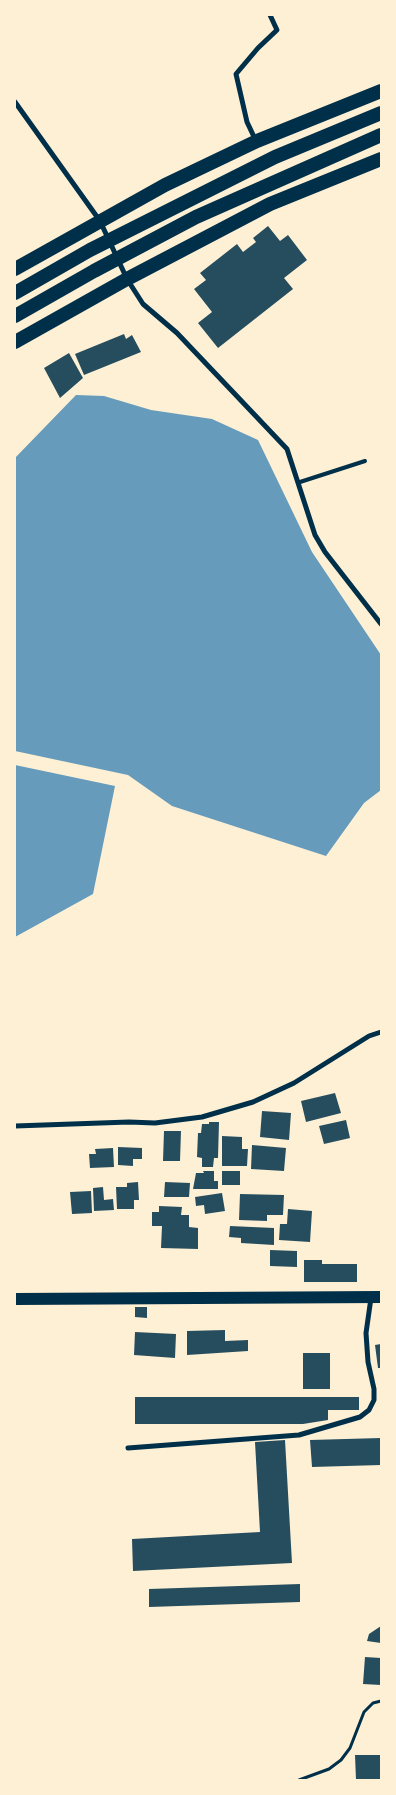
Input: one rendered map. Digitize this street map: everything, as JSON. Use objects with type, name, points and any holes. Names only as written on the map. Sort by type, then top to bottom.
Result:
[{"type":"highway","points":[[15,269],[165,185],[257,141],[381,91]]},
{"type":"highway","points":[[15,293],[90,250],[267,162],[381,113]]},
{"type":"highway","points":[[15,316],[94,271],[196,217],[381,135]]},
{"type":"highway","points":[[15,342],[127,278],[270,204],[381,159]]},
{"type":"main road","points":[[15,1299],[376,1297]]},
{"type":"street","points":[[257,141],[247,122],[236,74],[258,48],[277,30],[270,15]]},
{"type":"street","points":[[15,102],[100,221],[127,278],[143,304],[177,333],[287,449],[300,482],[315,535],[325,552],[381,624]]},
{"type":"street","points":[[15,1126],[129,1122],[154,1123],[202,1117],[253,1102],[294,1083],[369,1036],[381,1032]]},
{"type":"street","points":[[128,1448],[299,1435],[360,1417],[369,1410],[374,1400],[366,1333],[376,1297]]},
{"type":"lane","points":[[300,482],[365,461]]},
{"type":"path","points":[[299,1780],[329,1769],[341,1760],[350,1748],[364,1712],[373,1703],[381,1701]]},
{"type":"water","points":[[76,395],[104,396],[151,410],[212,419],[258,440],[312,552],[381,655],[381,790],[364,803],[326,856],[172,806],[128,775],[15,751],[15,458]]},
{"type":"water","points":[[15,765],[115,786],[93,894],[15,937]]},
{"type":"building","points":[[268,226],[280,241],[288,235],[307,260],[284,278],[293,289],[218,348],[198,323],[212,312],[194,289],[206,280],[200,273],[237,244],[243,252],[256,242],[253,238]]},
{"type":"building","points":[[124,334],[126,339],[132,335],[141,352],[84,375],[75,354]]},
{"type":"building","points":[[69,353],[83,378],[60,398],[44,368]]},
{"type":"building","points":[[335,1093],[341,1113],[306,1122],[301,1101]]},
{"type":"building","points":[[262,1111],[291,1113],[289,1140],[260,1137]]},
{"type":"building","points":[[346,1120],[350,1138],[324,1144],[319,1126]]},
{"type":"building","points":[[209,1122],[219,1122],[218,1158],[214,1158],[213,1167],[202,1167],[202,1158],[197,1157],[198,1133],[201,1133],[202,1124],[209,1124]]},
{"type":"building","points":[[164,1131],[181,1131],[180,1161],[163,1161]]},
{"type":"building","points":[[222,1136],[242,1137],[242,1149],[248,1149],[247,1166],[222,1166]]},
{"type":"building","points":[[252,1145],[286,1148],[284,1171],[251,1169]]},
{"type":"building","points":[[118,1147],[142,1148],[142,1159],[133,1159],[133,1166],[118,1165]]},
{"type":"building","points":[[113,1148],[114,1167],[90,1168],[89,1154],[96,1154],[95,1149]]},
{"type":"building","points":[[203,1171],[214,1171],[214,1181],[218,1181],[218,1189],[193,1189],[196,1173],[204,1173]]},
{"type":"building","points":[[222,1171],[240,1171],[240,1185],[222,1185]]},
{"type":"building","points":[[138,1182],[139,1200],[134,1200],[134,1209],[117,1209],[116,1187],[127,1187],[127,1183]]},
{"type":"building","points":[[165,1182],[190,1183],[189,1197],[164,1197]]},
{"type":"building","points":[[103,1187],[104,1200],[113,1199],[114,1210],[94,1211],[93,1188]]},
{"type":"building","points":[[91,1191],[92,1213],[72,1214],[70,1192]]},
{"type":"building","points":[[222,1193],[225,1211],[205,1214],[204,1205],[196,1206],[195,1197]]},
{"type":"building","points":[[240,1194],[284,1195],[283,1215],[267,1215],[267,1221],[239,1220]]},
{"type":"building","points":[[159,1206],[182,1207],[181,1215],[189,1215],[189,1227],[198,1228],[198,1249],[161,1248],[162,1226],[152,1226],[152,1212],[159,1212]]},
{"type":"building","points":[[288,1209],[312,1211],[310,1242],[279,1240],[280,1224],[287,1224]]},
{"type":"building","points":[[230,1226],[274,1228],[274,1245],[241,1243],[241,1238],[229,1237]]},
{"type":"building","points":[[270,1250],[297,1251],[297,1267],[270,1266]]},
{"type":"building","points":[[304,1260],[322,1260],[322,1264],[357,1264],[357,1282],[304,1282]]},
{"type":"building","points":[[135,1307],[147,1307],[147,1318],[135,1317]]},
{"type":"building","points":[[225,1330],[225,1341],[248,1340],[248,1351],[187,1355],[187,1331]]},
{"type":"building","points":[[135,1332],[176,1334],[175,1358],[134,1355]]},
{"type":"building","points":[[381,1344],[381,1368],[378,1368],[375,1345]]},
{"type":"building","points":[[303,1353],[330,1353],[330,1389],[303,1389]]},
{"type":"building","points":[[135,1397],[359,1397],[359,1410],[328,1410],[328,1420],[303,1424],[135,1424]]},
{"type":"building","points":[[381,1438],[381,1465],[312,1467],[310,1440]]},
{"type":"building","points":[[285,1440],[292,1563],[133,1571],[132,1539],[260,1532],[255,1442]]},
{"type":"building","points":[[300,1584],[300,1602],[149,1607],[149,1589]]},
{"type":"building","points":[[381,1626],[381,1643],[367,1641],[369,1634]]},
{"type":"building","points":[[365,1657],[381,1658],[381,1685],[363,1684]]},
{"type":"building","points":[[355,1755],[381,1755],[381,1780],[356,1780]]}]
